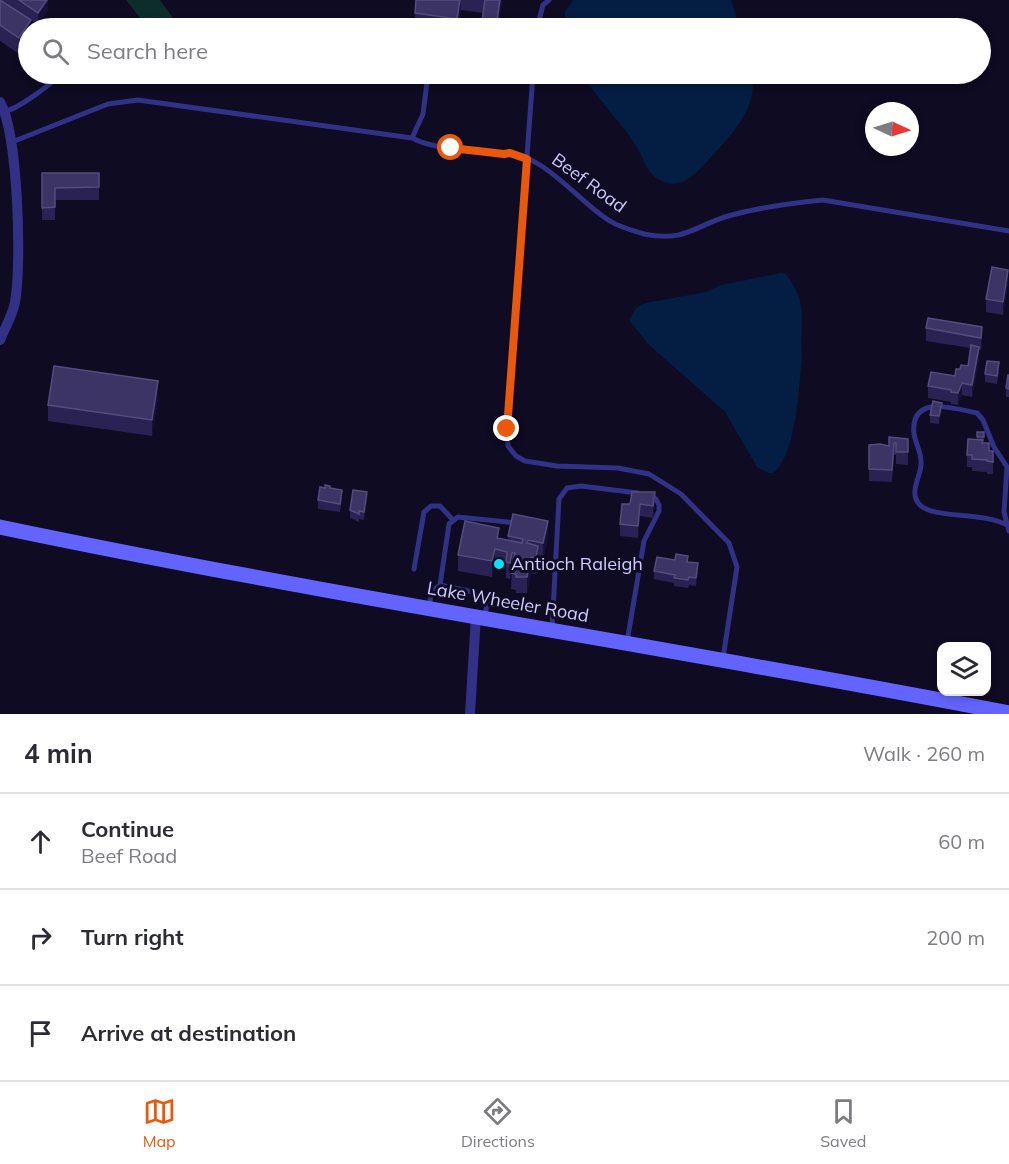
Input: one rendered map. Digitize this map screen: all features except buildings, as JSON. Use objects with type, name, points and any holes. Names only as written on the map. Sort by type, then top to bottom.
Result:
[{"type":"street","points":[[0,340],[15,304],[18,276],[18,226],[12,142],[3,106]]},
{"type":"street","name":"Lake Wheeler Road","points":[[0,527],[218,572],[723,660],[1009,713]]},
{"type":"street","points":[[470,714],[480,617]]},
{"type":"lane","points":[[540,18],[543,4],[549,0]]},
{"type":"lane","points":[[3,106],[14,109],[49,84]]},
{"type":"lane","points":[[412,138],[423,114],[427,84]]},
{"type":"lane","points":[[532,84],[507,429],[508,446],[516,456],[525,461],[557,466],[618,468],[649,474],[681,494],[729,543],[737,567],[723,660]]},
{"type":"lane","name":"Beef Road","points":[[12,142],[108,104],[138,100],[412,138],[451,148],[510,153],[546,168],[611,222],[644,234],[667,237],[687,234],[730,215],[799,202],[822,201],[1009,231]]},
{"type":"lane","points":[[927,406],[977,413],[983,420],[994,447],[1007,467],[1004,512],[1008,528],[997,519],[930,511],[920,505],[915,495],[921,455],[914,431],[915,419],[927,406]]},
{"type":"lane","points":[[552,630],[559,499],[567,488],[581,486],[651,495],[656,499],[659,511],[644,541],[627,644]]},
{"type":"lane","points":[[414,569],[424,512],[431,506],[440,506],[453,520]]},
{"type":"lane","points":[[429,608],[432,591],[440,585],[449,524],[453,520],[458,517],[528,524]]},
{"type":"lane","points":[[548,526],[557,527]]},
{"type":"lane","points":[[440,585],[483,594],[487,604],[480,617]]},
{"type":"green space","points":[[126,0],[160,0],[173,18],[140,18]]},
{"type":"water","points":[[573,0],[731,0],[737,18],[565,18],[565,12]]},
{"type":"water","points":[[589,84],[753,84],[753,86],[748,109],[728,138],[694,175],[680,183],[673,184],[656,178],[650,173],[633,141]]},
{"type":"water","points":[[781,273],[786,274],[793,285],[801,305],[802,356],[792,436],[781,464],[773,473],[768,473],[757,467],[725,412],[648,344],[629,320],[636,308],[645,303],[706,292],[721,285]]},
{"type":"place","name":"Antioch Raleigh","points":[[499,564]]},
{"type":"route","points":[[451,148],[510,153],[527,159],[507,429]]}]
